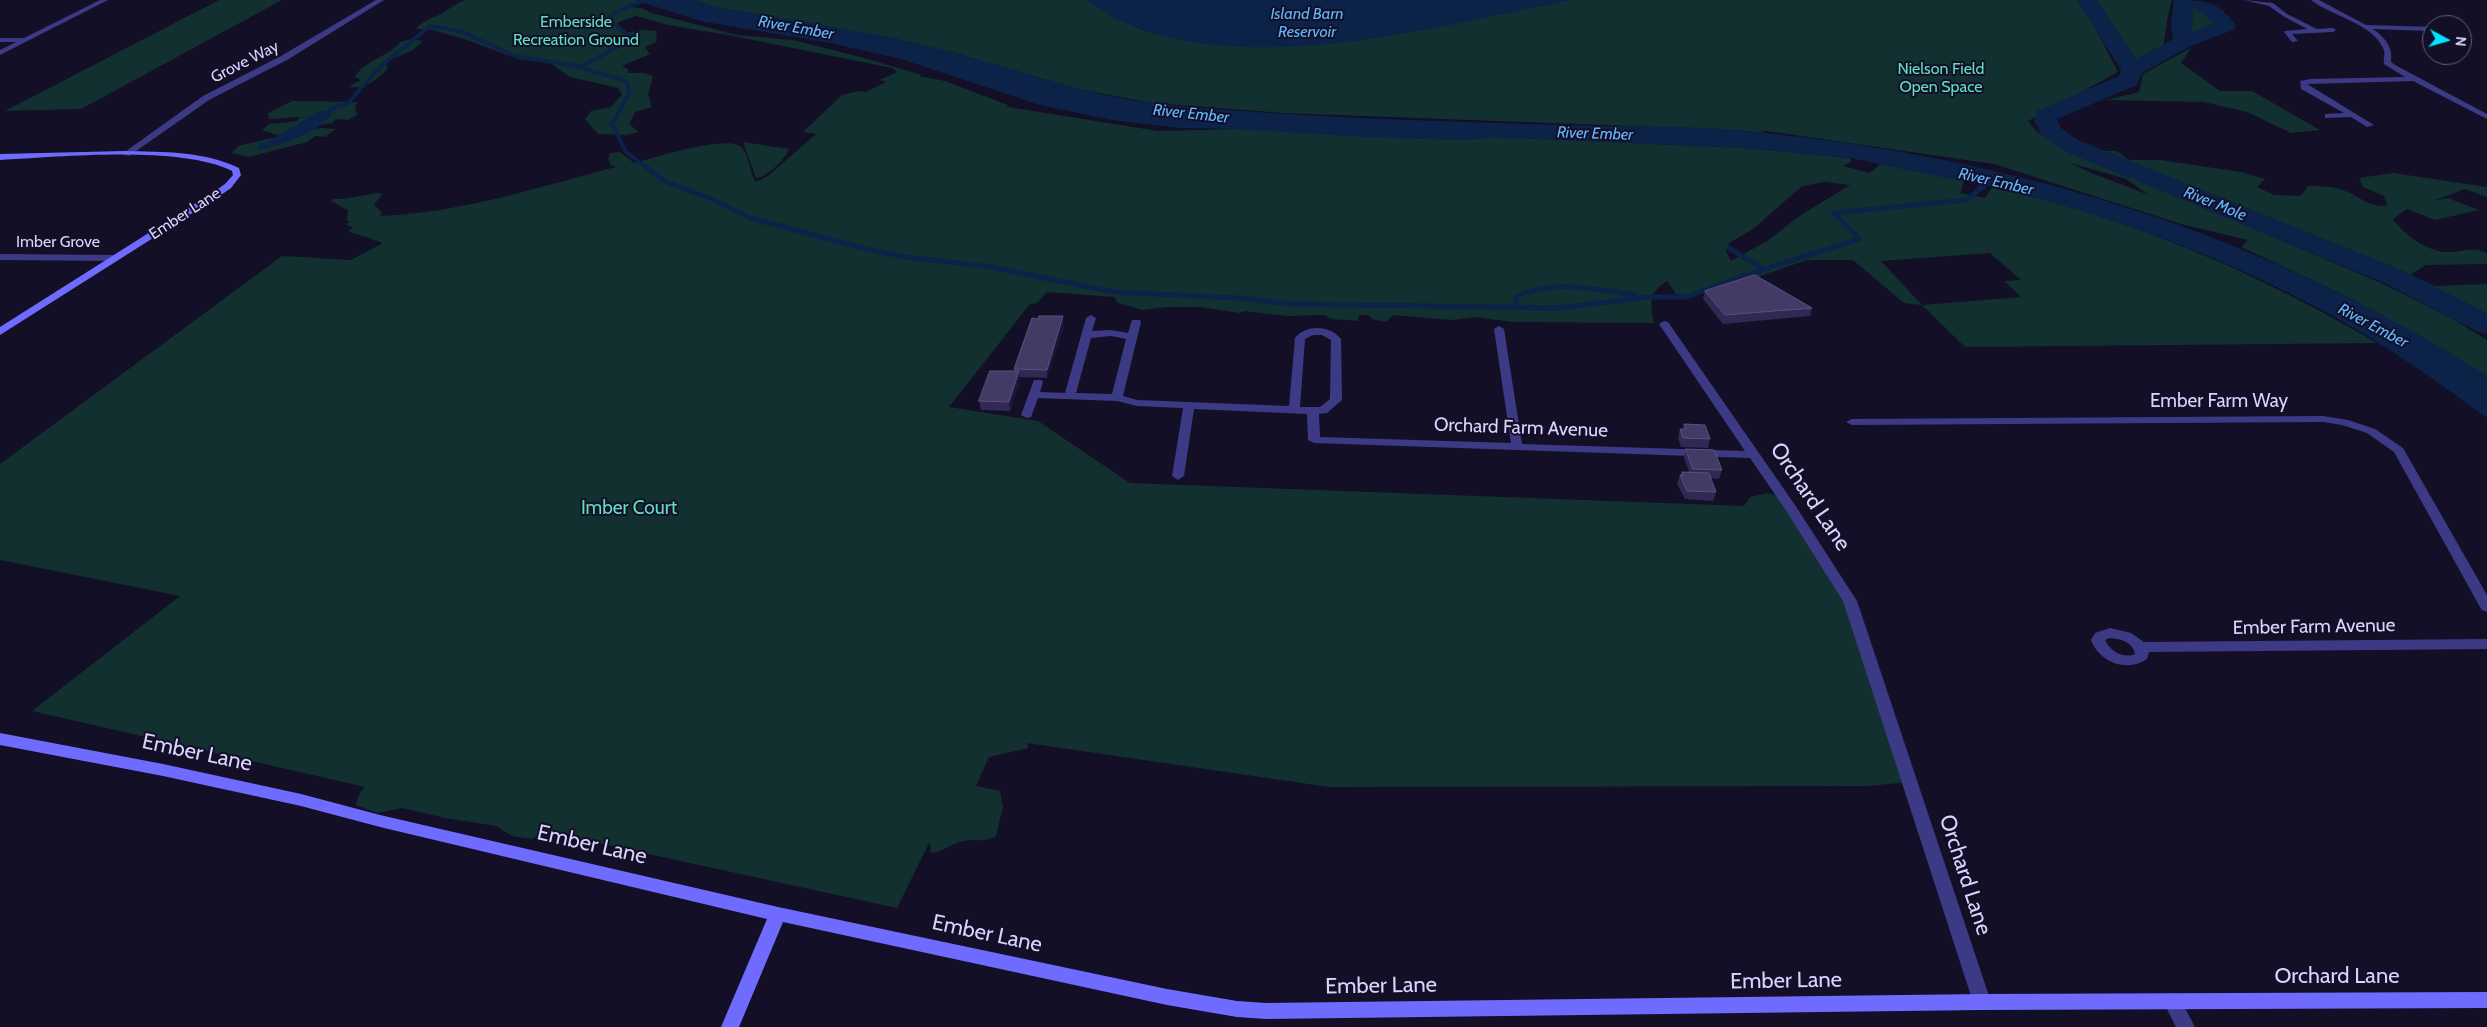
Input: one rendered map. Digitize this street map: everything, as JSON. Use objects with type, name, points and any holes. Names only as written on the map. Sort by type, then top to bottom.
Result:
[{"type":"main road","name":"Ember Lane","points":[[0,157],[126,154],[178,156],[217,161],[233,166],[237,175],[218,193],[0,332]]},
{"type":"main road","name":"Ember Lane","points":[[0,739],[163,770],[302,800],[778,914],[1167,997],[1236,1009],[1295,1010],[1982,1002]]},
{"type":"main road","points":[[730,1027],[778,914]]},
{"type":"main road","name":"Orchard Lane","points":[[1982,1002],[2487,1000]]},
{"type":"street","points":[[0,53],[105,0]]},
{"type":"street","name":"Grove Way","points":[[126,154],[212,95],[284,58],[381,0]]},
{"type":"street","points":[[2247,0],[2271,4],[2285,15],[2316,31]]},
{"type":"street","points":[[2314,0],[2363,26],[2385,44],[2388,51],[2387,62],[2392,67],[2487,117]]},
{"type":"street","points":[[2363,26],[2422,29]]},
{"type":"street","points":[[2294,41],[2287,32],[2333,30]]},
{"type":"street","points":[[0,40],[25,40]]},
{"type":"street","points":[[2370,126],[2304,87],[2303,83],[2310,81],[2415,80]]},
{"type":"street","points":[[2328,116],[2352,115]]},
{"type":"street","name":"Imber Grove","points":[[0,257],[116,258]]},
{"type":"street","points":[[1070,396],[1091,318]]},
{"type":"street","points":[[1117,398],[1136,322]]},
{"type":"street","name":"Orchard Lane","points":[[1664,324],[1791,508],[1850,601],[1982,1002]]},
{"type":"street","points":[[1498,329],[1517,447]]},
{"type":"street","points":[[1034,395],[1117,398],[1137,403],[1294,408],[1313,412],[1323,411],[1336,400],[1336,339],[1324,332],[1307,333],[1300,338],[1294,408]]},
{"type":"street","points":[[1086,335],[1111,333],[1132,337]]},
{"type":"street","points":[[1027,416],[1038,382]]},
{"type":"street","points":[[1178,476],[1189,405]]},
{"type":"street","name":"Orchard Farm Avenue","points":[[1313,412],[1314,440],[1754,455]]},
{"type":"street","name":"Ember Farm Way","points":[[1852,422],[2323,419],[2344,422],[2371,431],[2399,450],[2487,607]]},
{"type":"street","name":"Ember Farm Avenue","points":[[2141,647],[2487,644]]},
{"type":"street","points":[[2172,1000],[2186,1027]]},
{"type":"green space","points":[[219,0],[282,0],[81,109],[5,111]]},
{"type":"green space","name":"Imber Court","points":[[466,0],[635,0],[639,2],[630,7],[641,8],[652,13],[737,35],[793,40],[864,58],[922,75],[919,76],[945,81],[1008,105],[1006,106],[1008,107],[1158,131],[1236,129],[1463,140],[1494,137],[1746,148],[1850,158],[1851,162],[1843,166],[1870,173],[1880,164],[1964,181],[1960,193],[1985,198],[1992,187],[2043,199],[2142,231],[2238,270],[2332,317],[2377,343],[1965,347],[1922,305],[1904,303],[1853,260],[1807,260],[1728,287],[1684,295],[1676,294],[1667,281],[1653,294],[1651,304],[1654,323],[1513,322],[1474,317],[1453,320],[1393,315],[1386,322],[1372,319],[1368,315],[1359,315],[1358,321],[1332,319],[1324,315],[1287,316],[1244,311],[1240,313],[1199,307],[1167,307],[1142,310],[1118,303],[1114,297],[1047,292],[1037,303],[1030,304],[949,407],[1038,421],[1130,483],[1744,506],[1750,497],[1768,493],[1780,497],[1850,601],[1909,782],[1868,786],[1329,787],[1027,743],[1028,748],[989,757],[976,786],[1000,791],[1003,807],[996,836],[984,840],[960,842],[931,853],[930,841],[897,908],[547,832],[532,839],[512,836],[496,826],[445,818],[402,808],[377,813],[356,805],[358,796],[365,787],[32,711],[180,596],[0,560],[0,464],[282,256],[351,260],[383,243],[348,231],[353,228],[345,224],[351,222],[347,221],[348,210],[331,201],[333,199],[383,193],[374,205],[382,213],[380,216],[440,210],[499,198],[616,167],[611,165],[608,159],[610,153],[620,152],[634,163],[690,148],[721,143],[733,144],[744,150],[756,182],[768,176],[816,134],[803,132],[842,95],[859,91],[866,92],[886,82],[880,80],[897,72],[892,68],[668,25],[636,16],[619,22],[615,26],[626,33],[640,30],[657,31],[656,42],[645,47],[650,54],[622,66],[629,70],[627,73],[643,73],[653,76],[648,95],[652,107],[635,112],[629,124],[639,132],[626,135],[598,134],[585,119],[591,111],[611,107],[622,95],[618,88],[570,77],[549,62],[518,59],[464,39],[432,30],[416,29],[419,25]],"holes":[[[1825,182],[1850,185],[1801,215],[1767,241],[1731,261],[1726,251],[1729,243],[1753,229],[1802,186]],[[1990,253],[2021,280],[2004,281],[2021,297],[1922,305],[1881,261]]]},
{"type":"green space","name":"Nielson Field Open Space","points":[[694,0],[1086,0],[1140,29],[1161,35],[1214,44],[1279,47],[1360,40],[1571,0],[2081,0],[2118,72],[2028,121],[2037,132],[2081,155],[2381,283],[2451,318],[2487,340],[2487,376],[2427,340],[2366,307],[2241,247],[2248,240],[2181,224],[1994,164],[1760,130],[1766,133],[1735,130],[1284,113],[1151,103],[1078,89],[955,53],[888,37],[720,8]],"holes":[[[2070,163],[2126,179],[2149,195]]]},
{"type":"green space","points":[[2092,0],[2172,0],[2161,52],[2134,63],[2130,49],[2112,29]]},
{"type":"green space","points":[[2190,0],[2217,24],[2189,36]]},
{"type":"green space","points":[[411,39],[423,41],[413,50],[385,62],[388,68],[371,83],[360,87],[348,87],[361,80],[355,77],[370,62],[389,52],[400,42]]},
{"type":"green space","points":[[2191,48],[2181,63],[2220,91],[2252,91],[2320,130],[2291,133],[2247,112],[2204,102],[2106,100],[2139,92],[2143,74]]},
{"type":"green space","points":[[292,101],[357,102],[355,107],[357,115],[348,120],[335,119],[333,123],[295,128],[297,133],[321,128],[335,129],[325,137],[315,136],[307,142],[249,157],[232,153],[238,146],[280,136],[262,130],[269,124],[297,121],[300,117],[269,119],[268,113]]},
{"type":"green space","points":[[743,142],[789,149],[766,175],[756,178]]},
{"type":"green space","points":[[2091,151],[2117,151],[2129,160],[2160,160],[2241,172],[2265,179],[2257,187],[2274,195],[2301,196],[2308,186],[2333,187],[2379,206],[2387,206],[2384,196],[2363,187],[2359,178],[2393,173],[2487,187],[2487,197],[2465,189],[2433,201],[2448,198],[2479,210],[2435,220],[2407,209],[2393,219],[2403,231],[2416,241],[2438,251],[2477,250],[2487,253],[2487,264],[2426,265],[2410,275],[2435,286],[2487,284],[2487,319],[2415,281]]},
{"type":"water","name":"River Ember","points":[[635,0],[694,0],[720,8],[867,33],[954,53],[1081,89],[1158,104],[1360,118],[1722,129],[1844,143],[1941,160],[2037,182],[2131,209],[2223,242],[2313,280],[2401,325],[2487,376],[2487,418],[2365,334],[2322,310],[2242,271],[2117,222],[2031,196],[1988,186],[1985,190],[1977,188],[1978,184],[1850,158],[1746,148],[1494,137],[1463,140],[1365,137],[1236,129],[1179,128],[1112,120],[1040,105],[901,59],[830,43],[700,21]]},
{"type":"water","name":"Island Barn Reservoir","points":[[1086,0],[1571,0],[1406,33],[1347,42],[1288,47],[1231,46],[1176,39],[1125,23]]},
{"type":"water","points":[[318,111],[333,111],[321,125],[312,131],[290,141],[260,150],[258,146],[281,135]]},
{"type":"building","points":[[1755,275],[1812,308],[1725,315],[1705,291]]},
{"type":"building","points":[[1039,316],[1063,316],[1047,370],[1014,369],[1032,318],[1038,319]]},
{"type":"building","points":[[990,371],[1019,371],[1009,402],[979,401]]},
{"type":"building","points":[[1684,424],[1705,425],[1710,439],[1683,438],[1680,429],[1686,429]]},
{"type":"building","points":[[1686,449],[1714,450],[1722,470],[1693,469]]},
{"type":"building","points":[[1682,472],[1709,473],[1716,492],[1687,491],[1680,475],[1683,475]]},
{"type":"waterway","points":[[645,0],[618,11],[608,19],[633,39],[581,66],[627,82],[629,94],[612,124],[626,152],[647,168]]},
{"type":"waterway","name":"River Mole","points":[[2087,0],[2132,70]]},
{"type":"waterway","name":"River Mole","points":[[2184,0],[2181,24],[2184,42]]},
{"type":"waterway","points":[[2184,42],[2226,26],[2222,19],[2196,0]]},
{"type":"waterway","points":[[329,111],[337,106],[347,104],[380,67],[430,26],[460,31],[515,56],[582,67]]},
{"type":"waterway","name":"River Mole","points":[[2132,70],[2184,42]]},
{"type":"waterway","name":"River Mole","points":[[2132,70],[2129,80],[2045,116],[2049,129],[2070,145],[2394,277],[2487,325]]},
{"type":"waterway","points":[[646,167],[666,182],[712,199],[750,218],[866,249],[907,257],[990,267],[1114,292],[1238,298],[1292,304],[1516,307]]},
{"type":"waterway","name":"River Ember","points":[[1516,307],[1558,308],[1648,297],[1687,297],[1740,277],[1859,239],[1834,213],[1967,200],[1986,184]]},
{"type":"waterway","points":[[1729,248],[1764,269]]},
{"type":"waterway","points":[[1516,307],[1516,297],[1529,291],[1544,288],[1590,288],[1635,295]]},
{"type":"park label","name":"Emberside Recreation Ground","points":[[576,31]]}]
